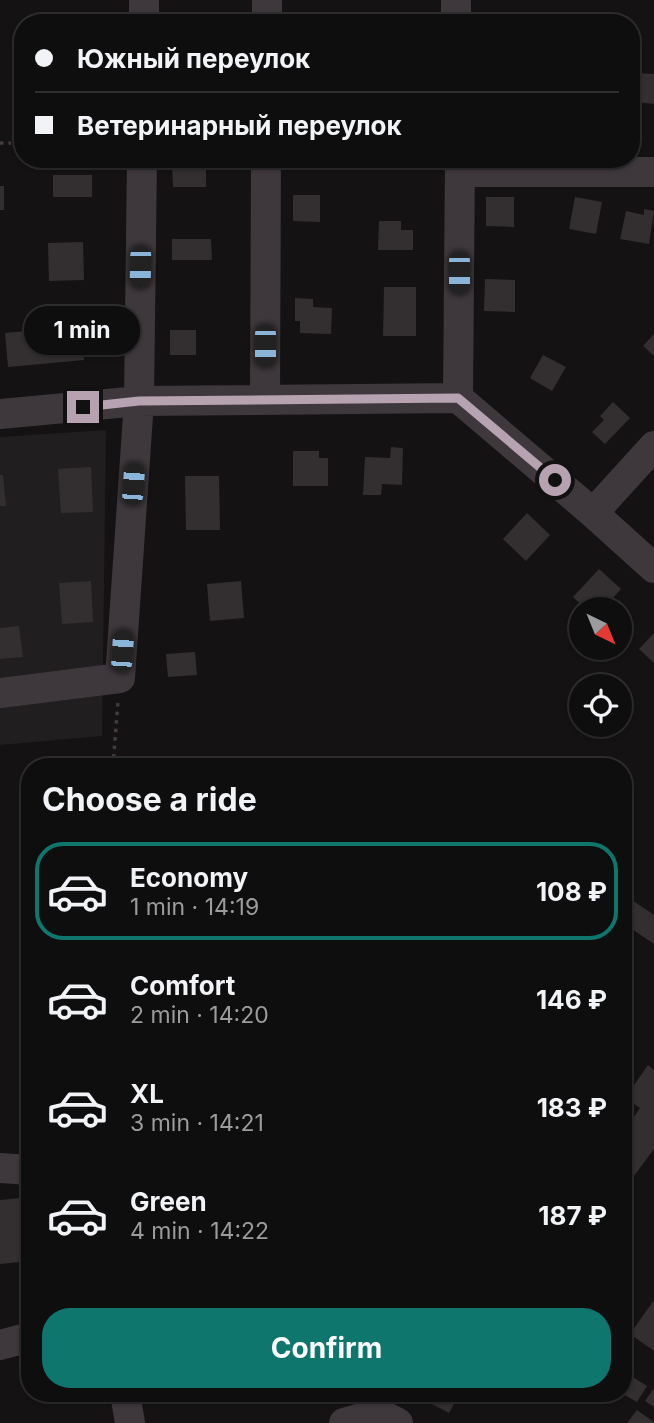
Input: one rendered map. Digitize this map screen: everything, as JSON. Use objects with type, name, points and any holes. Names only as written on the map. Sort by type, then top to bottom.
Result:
[{"type":"street","points":[[0,693],[120,678],[139,401],[142,168]]},
{"type":"street","points":[[265,400],[266,168]]},
{"type":"street","points":[[458,398],[460,168]]},
{"type":"street","points":[[525,168],[654,172]]},
{"type":"street","points":[[0,414],[139,401],[458,398],[654,568]]},
{"type":"street","points":[[593,513],[654,446]]},
{"type":"street","points":[[0,1168],[21,1169]]},
{"type":"street","points":[[0,1345],[21,1339]]},
{"type":"street","points":[[126,1402],[130,1423]]},
{"type":"street","points":[[344,1423],[379,1413],[398,1423]]},
{"type":"path","points":[[0,143],[10,143]]},
{"type":"path","points":[[114,758],[120,678]]},
{"type":"shaded area","points":[[106,430],[102,736],[0,745],[0,437]]},
{"type":"building","points":[[640,73],[654,74],[654,104],[640,102]]},
{"type":"building","points":[[172,168],[206,168],[206,187],[173,187]]},
{"type":"building","points":[[53,175],[92,175],[92,197],[53,197]]},
{"type":"building","points":[[0,186],[4,186],[4,210],[0,210]]},
{"type":"building","points":[[293,195],[320,195],[320,222],[293,221]]},
{"type":"building","points":[[486,197],[514,197],[514,227],[486,226]]},
{"type":"building","points":[[575,197],[602,202],[596,234],[569,229]]},
{"type":"building","points":[[644,209],[654,211],[649,244],[620,239],[626,211],[644,215]]},
{"type":"building","points":[[379,221],[401,221],[401,230],[413,230],[413,250],[378,250]]},
{"type":"building","points":[[172,239],[211,239],[212,260],[172,260]]},
{"type":"building","points":[[83,242],[84,280],[49,281],[48,243]]},
{"type":"building","points":[[485,279],[515,280],[515,312],[484,311]]},
{"type":"building","points":[[384,287],[416,287],[416,336],[383,336]]},
{"type":"building","points":[[295,298],[313,299],[313,307],[332,308],[331,334],[300,333],[300,321],[295,321]]},
{"type":"building","points":[[81,326],[84,360],[8,367],[5,333]]},
{"type":"building","points":[[170,330],[196,330],[196,355],[170,355]]},
{"type":"building","points":[[654,334],[654,356],[643,346]]},
{"type":"building","points":[[543,355],[566,367],[552,391],[530,378]]},
{"type":"building","points":[[613,402],[630,418],[605,444],[592,432],[604,420],[600,416]]},
{"type":"building","points":[[391,447],[403,448],[402,485],[382,484],[381,495],[363,495],[365,457],[390,458]]},
{"type":"building","points":[[293,451],[319,451],[319,458],[328,458],[328,486],[293,486]]},
{"type":"building","points":[[91,467],[93,512],[61,513],[58,469]]},
{"type":"building","points":[[0,475],[3,475],[6,506],[0,506]]},
{"type":"building","points":[[185,476],[219,476],[220,530],[186,530]]},
{"type":"building","points":[[527,513],[550,535],[526,561],[503,539]]},
{"type":"building","points":[[599,569],[621,589],[614,597],[573,597]]},
{"type":"building","points":[[91,581],[93,622],[62,624],[59,583]]},
{"type":"building","points":[[241,581],[244,618],[210,621],[207,584]]},
{"type":"building","points":[[19,626],[23,657],[0,659],[0,628]]},
{"type":"building","points":[[654,633],[654,663],[639,649]]},
{"type":"building","points":[[195,652],[197,675],[168,677],[166,654]]},
{"type":"building","points":[[632,900],[654,915],[654,944],[632,929]]},
{"type":"building","points":[[648,1065],[654,1070],[654,1149],[632,1179],[632,1120],[640,1108],[632,1103],[632,1088]]},
{"type":"building","points":[[21,1198],[21,1262],[0,1264],[0,1200]]},
{"type":"building","points":[[654,1300],[654,1351],[632,1335],[632,1331]]},
{"type":"building","points":[[632,1377],[647,1386],[637,1402],[632,1399]]},
{"type":"building","points":[[654,1388],[654,1407],[645,1401]]},
{"type":"building","points":[[428,1402],[455,1402],[449,1413]]},
{"type":"building","points":[[637,1410],[654,1422],[654,1423],[627,1423]]},
{"type":"route","points":[[83,407],[139,401],[458,398],[555,480]]}]
